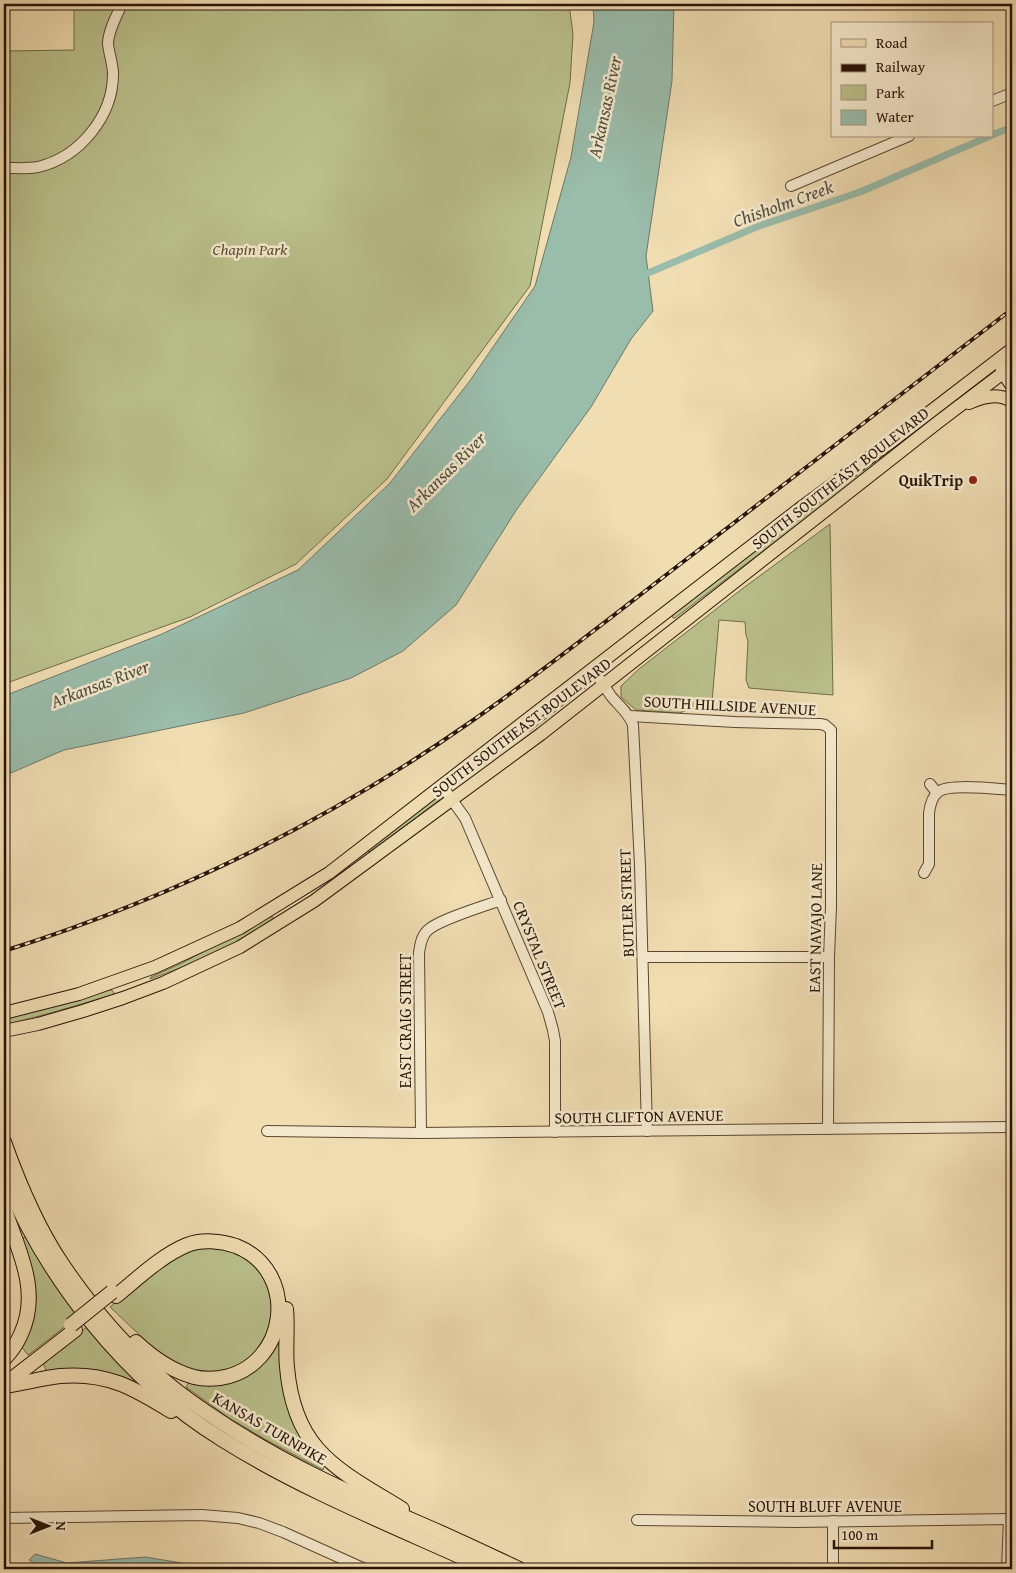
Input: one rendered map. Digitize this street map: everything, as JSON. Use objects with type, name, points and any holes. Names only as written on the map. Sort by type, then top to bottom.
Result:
[{"type":"highway","name":"KANSAS TURNPIKE","points":[[4,1142],[11,1163],[38,1222],[62,1264],[123,1341],[159,1376],[227,1426],[276,1456],[380,1507],[519,1569]]},
{"type":"highway","points":[[11,1163],[51,1233],[97,1300],[125,1332],[145,1350],[180,1373],[196,1378],[213,1379],[241,1372],[253,1364],[269,1346],[275,1334],[278,1319],[275,1291],[271,1278],[262,1266],[253,1256],[241,1249],[216,1241],[188,1245],[176,1250],[114,1294]]},
{"type":"highway","name":"KANSAS TURNPIKE","points":[[4,1175],[30,1232],[52,1269],[77,1305],[128,1364],[178,1407],[222,1439],[314,1490],[488,1569]]},
{"type":"highway","points":[[4,1208],[29,1284],[30,1301],[24,1329],[4,1359]]},
{"type":"highway","points":[[4,1386],[165,1249],[192,1237],[206,1235],[234,1239],[254,1250],[268,1263],[282,1289],[286,1312],[289,1384],[297,1416],[309,1438],[324,1457],[351,1478],[432,1529]]},
{"type":"highway","points":[[4,1373],[21,1364],[73,1327]]},
{"type":"highway","points":[[4,1386],[60,1376],[76,1375],[110,1379],[148,1397],[230,1448],[257,1460]]},
{"type":"main road","name":"SOUTH SOUTHEAST BOULEVARD","points":[[4,1013],[79,994],[155,967],[240,928],[328,873],[798,510],[1012,349]]},
{"type":"main road","points":[[998,359],[1009,370],[1012,386]]},
{"type":"main road","name":"SOUTH SOUTHEAST BOULEVARD","points":[[4,1031],[38,1024],[123,998],[163,983],[240,947],[314,901],[541,734],[957,407],[1009,370]]},
{"type":"main road","points":[[957,407],[979,398],[1000,396],[1008,398],[1012,402]]},
{"type":"street","points":[[4,168],[38,167],[63,158],[99,124],[111,97],[113,74],[108,42],[113,23],[122,4]]},
{"type":"street","points":[[994,100],[1012,93]]},
{"type":"street","points":[[791,186],[904,138]]},
{"type":"street","points":[[593,669],[619,706],[630,716]]},
{"type":"street","name":"SOUTH HILLSIDE AVENUE","points":[[630,716],[814,724],[828,727]]},
{"type":"street","name":"BUTLER STREET","points":[[630,716],[633,725],[636,770],[647,1131]]},
{"type":"street","name":"EAST NAVAJO LANE","points":[[828,727],[832,734],[828,1129]]},
{"type":"street","points":[[930,784],[937,793]]},
{"type":"street","name":"CRYSTAL STREET","points":[[442,786],[465,818],[542,995],[553,1030],[555,1132]]},
{"type":"street","points":[[924,873],[929,864],[930,805],[937,793],[951,787],[1012,790]]},
{"type":"street","name":"EAST CRAIG STREET","points":[[422,1133],[419,1003],[420,945],[431,928],[501,900]]},
{"type":"street","points":[[643,957],[829,957]]},
{"type":"street","name":"SOUTH CLIFTON AVENUE","points":[[267,1131],[422,1133],[1012,1127]]},
{"type":"street","points":[[4,1518],[202,1516],[238,1518],[253,1521],[283,1532],[365,1569]]},
{"type":"street","points":[[1007,1569],[1011,1519]]},
{"type":"street","name":"SOUTH BLUFF AVENUE","points":[[637,1520],[833,1521],[1011,1519]]},
{"type":"street","points":[[833,1521],[833,1569]]},
{"type":"green space","name":"Chapin Park","points":[[74,4],[569,4],[573,34],[570,83],[530,286],[387,479],[296,564],[190,617],[4,684],[4,51],[74,50]]},
{"type":"green space","points":[[948,401],[952,407],[673,618],[672,616],[680,608]]},
{"type":"green space","points":[[830,524],[833,695],[749,688],[746,680],[748,641],[745,622],[719,620],[712,702],[679,713],[636,710],[621,697],[621,686],[639,669]]},
{"type":"green space","points":[[588,679],[594,681],[530,731],[525,731],[525,729]]},
{"type":"green space","points":[[440,793],[444,795],[442,798],[372,851],[367,851]]},
{"type":"green space","points":[[273,917],[274,920],[230,946],[198,961],[150,979],[151,977]]},
{"type":"green space","points":[[110,990],[114,993],[112,995],[4,1025],[4,1019]]},
{"type":"green space","points":[[27,1236],[50,1278],[80,1315],[28,1355],[21,1346],[33,1315],[35,1288],[20,1239]]},
{"type":"green space","points":[[223,1247],[247,1256],[266,1277],[274,1303],[265,1348],[246,1363],[218,1374],[190,1370],[164,1355],[147,1342],[110,1307],[172,1260],[187,1251],[198,1248]]},
{"type":"green space","points":[[88,1326],[136,1378],[131,1383],[48,1375],[43,1363]]},
{"type":"green space","points":[[278,1341],[282,1343],[284,1371],[325,1464],[323,1470],[229,1418],[186,1387],[190,1380],[260,1365],[273,1351]]},
{"type":"water","name":"Arkansas River","points":[[593,4],[674,4],[672,81],[646,256],[653,311],[631,339],[591,407],[517,509],[456,605],[403,651],[351,678],[244,713],[64,750],[4,776],[4,696],[162,634],[298,570],[390,483],[469,382],[535,286],[571,157],[594,22]]},
{"type":"water","points":[[35,1554],[67,1563],[145,1557],[188,1564],[191,1569],[43,1569],[29,1560]]},
{"type":"waterway","name":"Chisholm Creek","points":[[994,134],[1012,127]]},
{"type":"waterway","name":"Chisholm Creek","points":[[641,276],[759,226],[860,192],[985,138]]},
{"type":"railway","points":[[4,951],[126,907],[245,855],[360,793],[415,759],[469,723],[555,660],[1012,309]]},
{"type":"place","name":"QuikTrip","points":[[973,480]]}]
